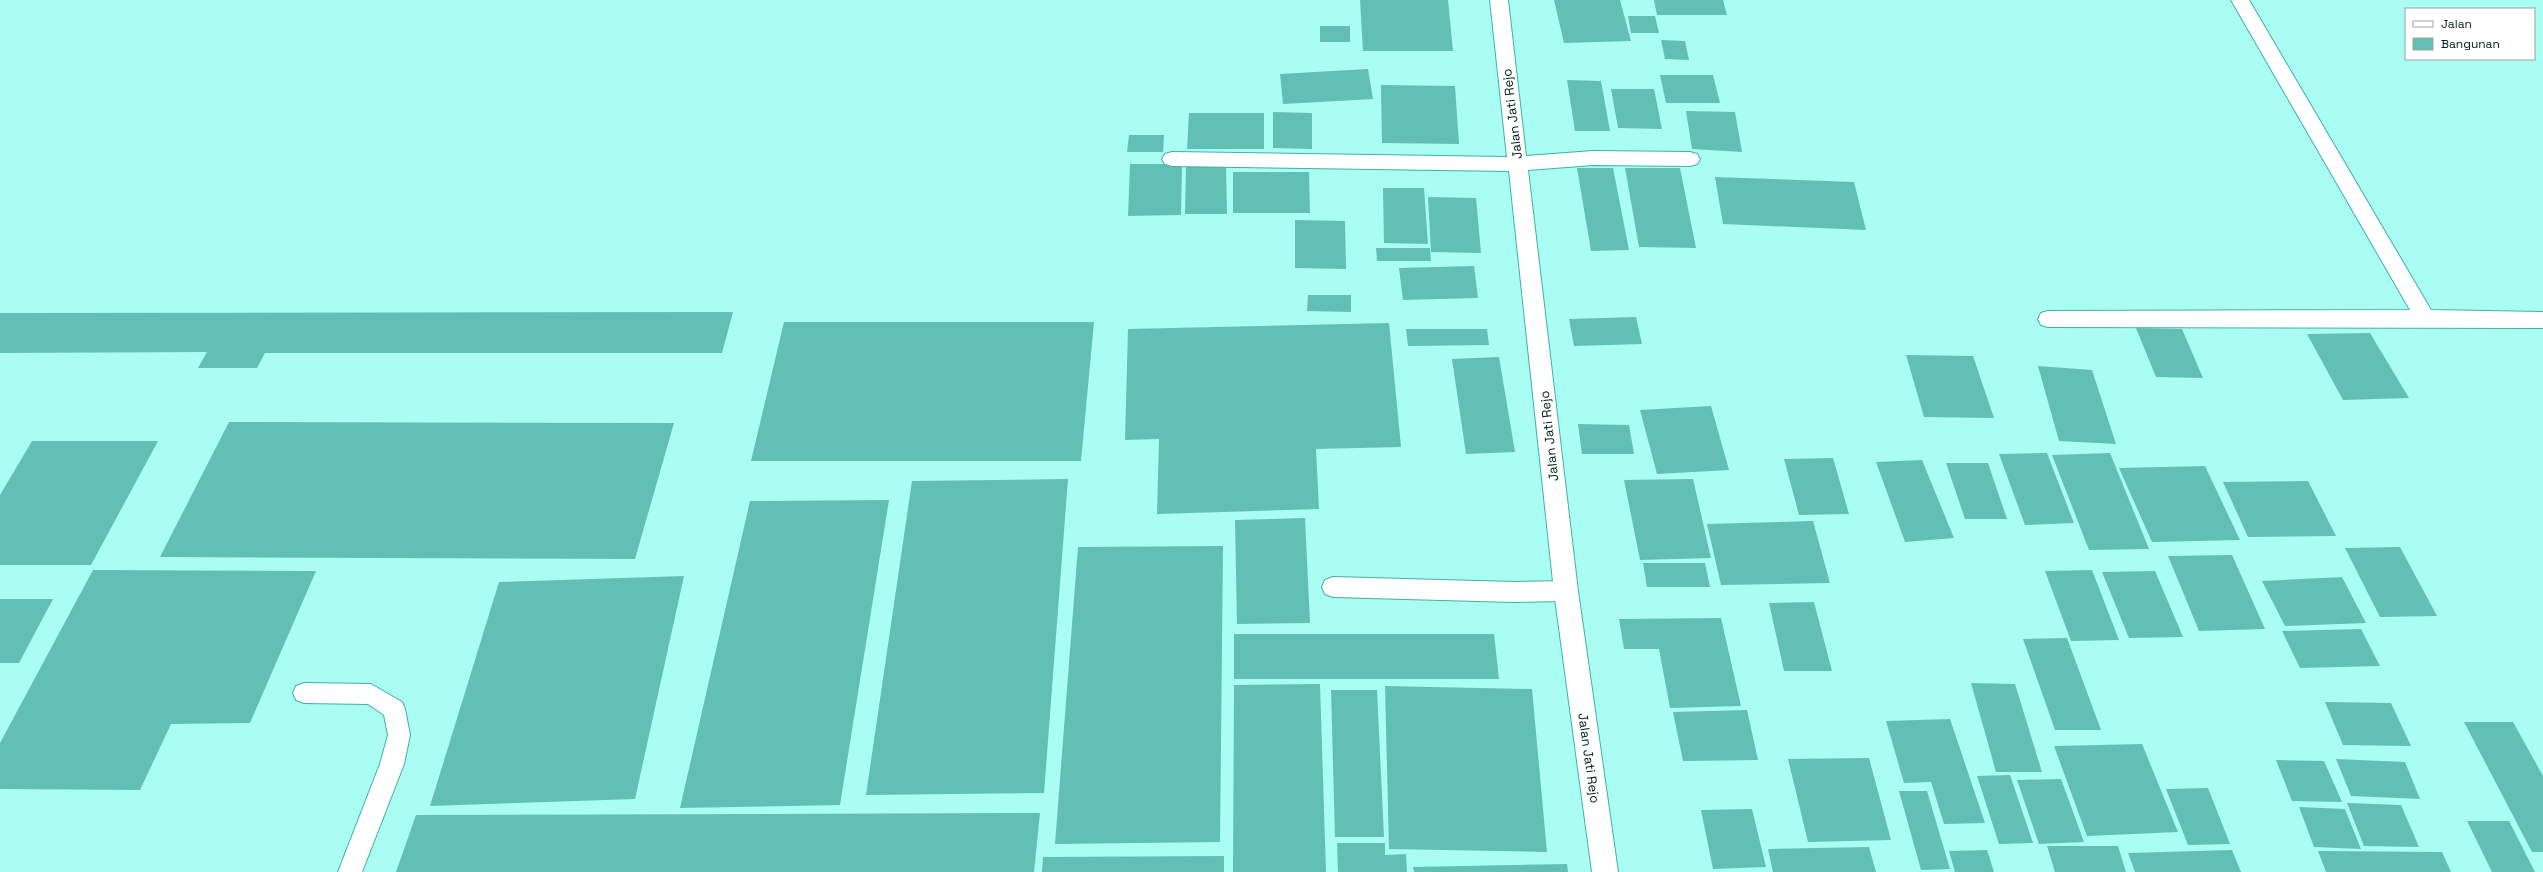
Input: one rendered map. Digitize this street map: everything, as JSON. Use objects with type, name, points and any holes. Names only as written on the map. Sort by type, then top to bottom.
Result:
[{"type":"street","name":"Jalan Jati Rejo","points":[[1499,0],[1566,590],[1605,872]]},
{"type":"street","points":[[2240,0],[2424,318]]},
{"type":"street","points":[[1172,159],[1518,164],[1593,158],[1690,159]]},
{"type":"street","points":[[2048,319],[2424,318],[2543,320]]},
{"type":"lane","points":[[1333,587],[1514,592],[1566,590]]},
{"type":"lane","points":[[304,693],[371,694],[394,709],[399,735],[392,764],[350,872]]},
{"type":"building","points":[[1360,0],[1448,0],[1453,51],[1363,51]]},
{"type":"building","points":[[1554,0],[1620,0],[1631,41],[1564,43]]},
{"type":"building","points":[[1654,0],[1723,0],[1727,15],[1657,15]]},
{"type":"building","points":[[1628,16],[1655,16],[1659,33],[1631,33]]},
{"type":"building","points":[[1320,26],[1350,26],[1350,42],[1320,42]]},
{"type":"building","points":[[1661,40],[1685,41],[1689,60],[1665,59]]},
{"type":"building","points":[[1368,69],[1373,99],[1283,104],[1280,74]]},
{"type":"building","points":[[1660,75],[1713,75],[1720,103],[1666,103]]},
{"type":"building","points":[[1567,80],[1601,81],[1610,131],[1575,131]]},
{"type":"building","points":[[1381,85],[1455,86],[1459,144],[1382,143]]},
{"type":"building","points":[[1611,89],[1654,89],[1662,129],[1618,128]]},
{"type":"building","points":[[1686,111],[1735,112],[1742,152],[1692,149]]},
{"type":"building","points":[[1273,112],[1312,113],[1312,149],[1273,148]]},
{"type":"building","points":[[1189,113],[1264,113],[1264,149],[1187,149]]},
{"type":"building","points":[[1129,135],[1164,135],[1163,152],[1127,152]]},
{"type":"building","points":[[1130,164],[1182,164],[1181,215],[1128,216]]},
{"type":"building","points":[[1226,165],[1227,214],[1185,214],[1186,166]]},
{"type":"building","points":[[1577,168],[1613,168],[1629,250],[1591,251]]},
{"type":"building","points":[[1625,168],[1680,168],[1696,248],[1639,247]]},
{"type":"building","points":[[1233,172],[1309,172],[1310,213],[1233,213]]},
{"type":"building","points":[[1715,177],[1854,182],[1866,230],[1723,224]]},
{"type":"building","points":[[1383,188],[1424,188],[1428,244],[1384,243]]},
{"type":"building","points":[[1428,197],[1476,198],[1481,253],[1431,252]]},
{"type":"building","points":[[1295,220],[1345,221],[1346,269],[1295,268]]},
{"type":"building","points":[[1376,248],[1430,248],[1431,261],[1377,261]]},
{"type":"building","points":[[1474,266],[1478,298],[1403,300],[1399,268]]},
{"type":"building","points":[[1308,295],[1351,295],[1351,312],[1307,311]]},
{"type":"building","points":[[733,312],[722,353],[265,353],[257,368],[198,368],[207,352],[0,353],[0,313]]},
{"type":"building","points":[[1636,317],[1642,344],[1574,346],[1569,319]]},
{"type":"building","points":[[784,322],[1094,322],[1081,461],[751,461]]},
{"type":"building","points":[[1389,323],[1401,447],[1316,449],[1319,509],[1157,514],[1159,439],[1125,440],[1128,329]]},
{"type":"building","points":[[2136,328],[2182,329],[2203,378],[2156,377]]},
{"type":"building","points":[[1406,329],[1487,329],[1489,345],[1408,346]]},
{"type":"building","points":[[2370,333],[2409,398],[2343,400],[2307,334]]},
{"type":"building","points":[[1906,355],[1973,356],[1994,418],[1924,417]]},
{"type":"building","points":[[1499,357],[1515,452],[1466,454],[1452,359]]},
{"type":"building","points":[[2038,366],[2092,370],[2116,444],[2059,441]]},
{"type":"building","points":[[1711,406],[1729,470],[1657,474],[1640,410]]},
{"type":"building","points":[[229,422],[674,423],[635,559],[160,557]]},
{"type":"building","points":[[1578,424],[1629,425],[1634,454],[1582,454]]},
{"type":"building","points":[[32,441],[158,441],[91,565],[0,565],[0,495]]},
{"type":"building","points":[[2047,453],[2074,523],[2025,525],[1999,454]]},
{"type":"building","points":[[2110,453],[2149,549],[2089,550],[2052,455]]},
{"type":"building","points":[[1833,458],[1849,514],[1799,515],[1784,459]]},
{"type":"building","points":[[1922,460],[1954,538],[1905,542],[1876,462]]},
{"type":"building","points":[[1946,463],[1988,463],[2007,519],[1965,519]]},
{"type":"building","points":[[2205,466],[2240,540],[2152,542],[2119,468]]},
{"type":"building","points":[[1068,479],[1044,793],[866,795],[912,481]]},
{"type":"building","points":[[1693,479],[1711,558],[1640,560],[1624,480]]},
{"type":"building","points":[[2308,481],[2336,536],[2248,537],[2223,482]]},
{"type":"building","points":[[889,500],[840,805],[680,808],[750,501]]},
{"type":"building","points":[[1305,518],[1310,623],[1237,624],[1235,520]]},
{"type":"building","points":[[1813,521],[1830,583],[1721,585],[1707,524]]},
{"type":"building","points":[[1223,546],[1220,842],[1055,844],[1078,547]]},
{"type":"building","points":[[2400,547],[2437,616],[2380,617],[2345,548]]},
{"type":"building","points":[[2232,555],[2265,629],[2199,631],[2168,556]]},
{"type":"building","points":[[1643,563],[1705,563],[1710,587],[1647,587]]},
{"type":"building","points":[[93,570],[316,571],[250,723],[171,724],[140,790],[0,789],[0,743]]},
{"type":"building","points":[[2092,570],[2119,640],[2071,641],[2045,571]]},
{"type":"building","points":[[2155,571],[2183,637],[2129,638],[2102,572]]},
{"type":"building","points":[[684,576],[635,799],[430,806],[499,582]]},
{"type":"building","points":[[2342,577],[2366,623],[2285,626],[2262,581]]},
{"type":"building","points":[[0,599],[53,599],[19,663],[0,663]]},
{"type":"building","points":[[1814,602],[1832,671],[1784,671],[1769,603]]},
{"type":"building","points":[[1721,618],[1741,706],[1670,708],[1659,649],[1624,649],[1619,619]]},
{"type":"building","points":[[2361,629],[2380,666],[2300,668],[2282,631]]},
{"type":"building","points":[[1234,634],[1494,634],[1499,679],[1234,679]]},
{"type":"building","points":[[2067,638],[2101,730],[2055,730],[2023,639]]},
{"type":"building","points":[[1971,683],[2015,684],[2042,772],[1996,772]]},
{"type":"building","points":[[1320,684],[1326,872],[1233,872],[1234,685]]},
{"type":"building","points":[[1385,686],[1532,689],[1547,852],[1389,849]]},
{"type":"building","points":[[1331,690],[1377,690],[1384,837],[1335,837]]},
{"type":"building","points":[[2325,702],[2391,703],[2411,746],[2343,745]]},
{"type":"building","points":[[1747,710],[1758,760],[1683,761],[1673,712]]},
{"type":"building","points":[[1950,719],[1985,823],[1944,824],[1931,782],[1904,783],[1886,721]]},
{"type":"building","points":[[2464,722],[2513,722],[2543,776],[2543,852],[2532,852]]},
{"type":"building","points":[[2142,744],[2178,832],[2087,836],[2054,746]]},
{"type":"building","points":[[1869,758],[1891,840],[1808,842],[1788,759]]},
{"type":"building","points":[[2336,759],[2405,762],[2420,799],[2351,796]]},
{"type":"building","points":[[2276,760],[2324,761],[2342,802],[2292,801]]},
{"type":"building","points":[[2010,775],[2033,843],[1999,844],[1977,776]]},
{"type":"building","points":[[2061,779],[2084,842],[2039,844],[2017,780]]},
{"type":"building","points":[[2208,788],[2230,844],[2188,845],[2166,789]]},
{"type":"building","points":[[1899,791],[1927,791],[1950,869],[1921,870]]},
{"type":"building","points":[[2347,803],[2401,805],[2419,847],[2364,846]]},
{"type":"building","points":[[2299,807],[2345,809],[2361,849],[2314,847]]},
{"type":"building","points":[[1752,809],[1766,867],[1713,869],[1701,810]]},
{"type":"building","points":[[1040,813],[1034,872],[396,872],[416,815]]},
{"type":"building","points":[[2467,821],[2509,821],[2535,872],[2492,872]]},
{"type":"building","points":[[1337,843],[1385,843],[1385,855],[1406,854],[1407,872],[1338,872]]},
{"type":"building","points":[[2047,846],[2118,846],[2126,872],[2055,872]]},
{"type":"building","points":[[1869,847],[1876,872],[1773,872],[1768,849]]},
{"type":"building","points":[[1987,850],[1994,872],[1955,872],[1949,851]]},
{"type":"building","points":[[2232,850],[2241,872],[2135,872],[2128,853]]},
{"type":"building","points":[[2318,851],[2442,852],[2451,872],[2326,872]]},
{"type":"building","points":[[1224,856],[1224,872],[1042,872],[1043,857]]},
{"type":"building","points":[[1567,864],[1568,872],[1414,872],[1413,867]]}]
